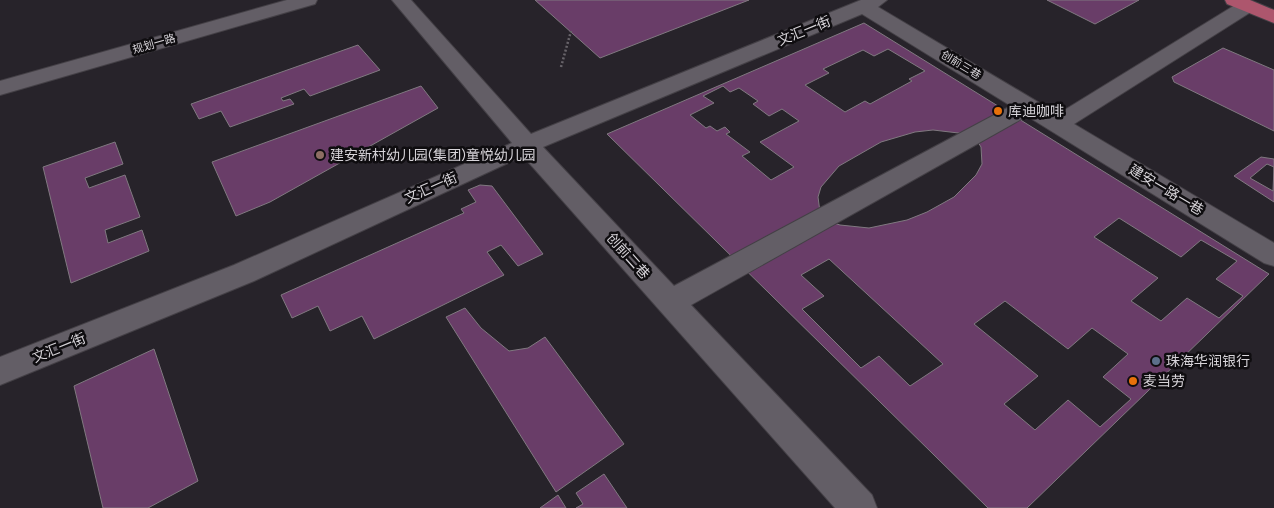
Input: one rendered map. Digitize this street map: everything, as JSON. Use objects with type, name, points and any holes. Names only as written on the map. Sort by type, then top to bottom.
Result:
[{"type":"main road","points":[[1240,3],[1274,17]]},
{"type":"street","name":"规划一路","points":[[0,88],[308,0]]},
{"type":"street","name":"创前二巷","points":[[401,0],[526,145],[859,508]]},
{"type":"street","name":"文汇一街","points":[[0,371],[244,273],[526,145],[870,3]]},
{"type":"street","name":"创前三巷","points":[[870,3],[1058,124]]},
{"type":"street","points":[[1058,124],[1240,3]]},
{"type":"street","points":[[671,302],[1028,106]]},
{"type":"street","name":"建安一路一巷","points":[[1058,124],[1274,256]]},
{"type":"path","points":[[561,67],[571,32]]},
{"type":"building","points":[[535,0],[749,0],[600,58]]},
{"type":"building","points":[[1047,0],[1139,0],[1095,24]]},
{"type":"building","points":[[864,23],[1269,274],[1027,508],[988,508],[607,134]],"holes":[[[933,130],[967,134],[978,142],[981,147],[982,164],[976,175],[954,197],[927,212],[907,220],[869,228],[840,225],[831,222],[820,212],[818,197],[821,187],[839,166],[881,142],[915,132]]]},
{"type":"building","points":[[358,45],[380,70],[310,96],[304,89],[281,98],[283,101],[290,99],[294,104],[230,127],[221,111],[199,119],[191,104]]},
{"type":"building","points":[[1223,48],[1274,70],[1274,131],[1174,82],[1172,77]]},
{"type":"building","points":[[888,49],[925,71],[909,79],[912,81],[870,104],[865,101],[845,112],[805,85],[829,73],[823,69],[863,50],[874,56]]},
{"type":"building","points":[[421,86],[438,108],[270,202],[236,216],[212,162]]},
{"type":"building","points":[[723,86],[730,92],[739,88],[758,101],[753,104],[769,116],[782,109],[799,121],[760,142],[794,167],[771,180],[742,156],[750,152],[726,134],[730,132],[725,127],[717,131],[710,126],[706,128],[690,115],[714,103],[703,96]]},
{"type":"building","points":[[115,142],[123,164],[85,178],[89,188],[125,175],[140,217],[105,230],[108,243],[142,230],[149,251],[71,283],[43,167]]},
{"type":"building","points":[[1261,157],[1274,159],[1274,202],[1234,176]]},
{"type":"building","points":[[1267,164],[1274,167],[1273,191],[1250,178]]},
{"type":"building","points":[[480,185],[492,186],[543,254],[518,266],[501,245],[487,252],[504,275],[374,339],[362,316],[330,331],[318,306],[292,318],[281,295],[464,213],[461,209],[476,202],[468,190]]},
{"type":"building","points":[[1119,218],[1181,257],[1201,240],[1237,261],[1216,279],[1243,296],[1219,318],[1187,298],[1161,321],[1131,301],[1158,278],[1094,237]]},
{"type":"building","points":[[829,259],[943,364],[910,386],[879,356],[861,368],[802,309],[824,296],[801,275]]},
{"type":"building","points":[[1005,301],[1068,349],[1092,328],[1128,354],[1103,377],[1131,399],[1100,427],[1068,400],[1035,430],[1004,404],[1038,376],[974,324]]},
{"type":"building","points":[[465,308],[481,328],[509,351],[528,348],[545,337],[624,444],[556,492],[446,317]]},
{"type":"building","points":[[154,349],[198,481],[148,508],[103,508],[74,386]]},
{"type":"building","points":[[604,474],[627,508],[576,508],[583,504],[576,493]]},
{"type":"building","points":[[558,495],[566,508],[540,508]]},
{"type":"place","name":"库迪咖啡","points":[[998,111]]},
{"type":"place","name":"建安新村幼儿园(集团)童悦幼儿园","points":[[320,155]]},
{"type":"place","name":"珠海华润银行","points":[[1156,361]]},
{"type":"place","name":"麦当劳","points":[[1133,381]]}]
